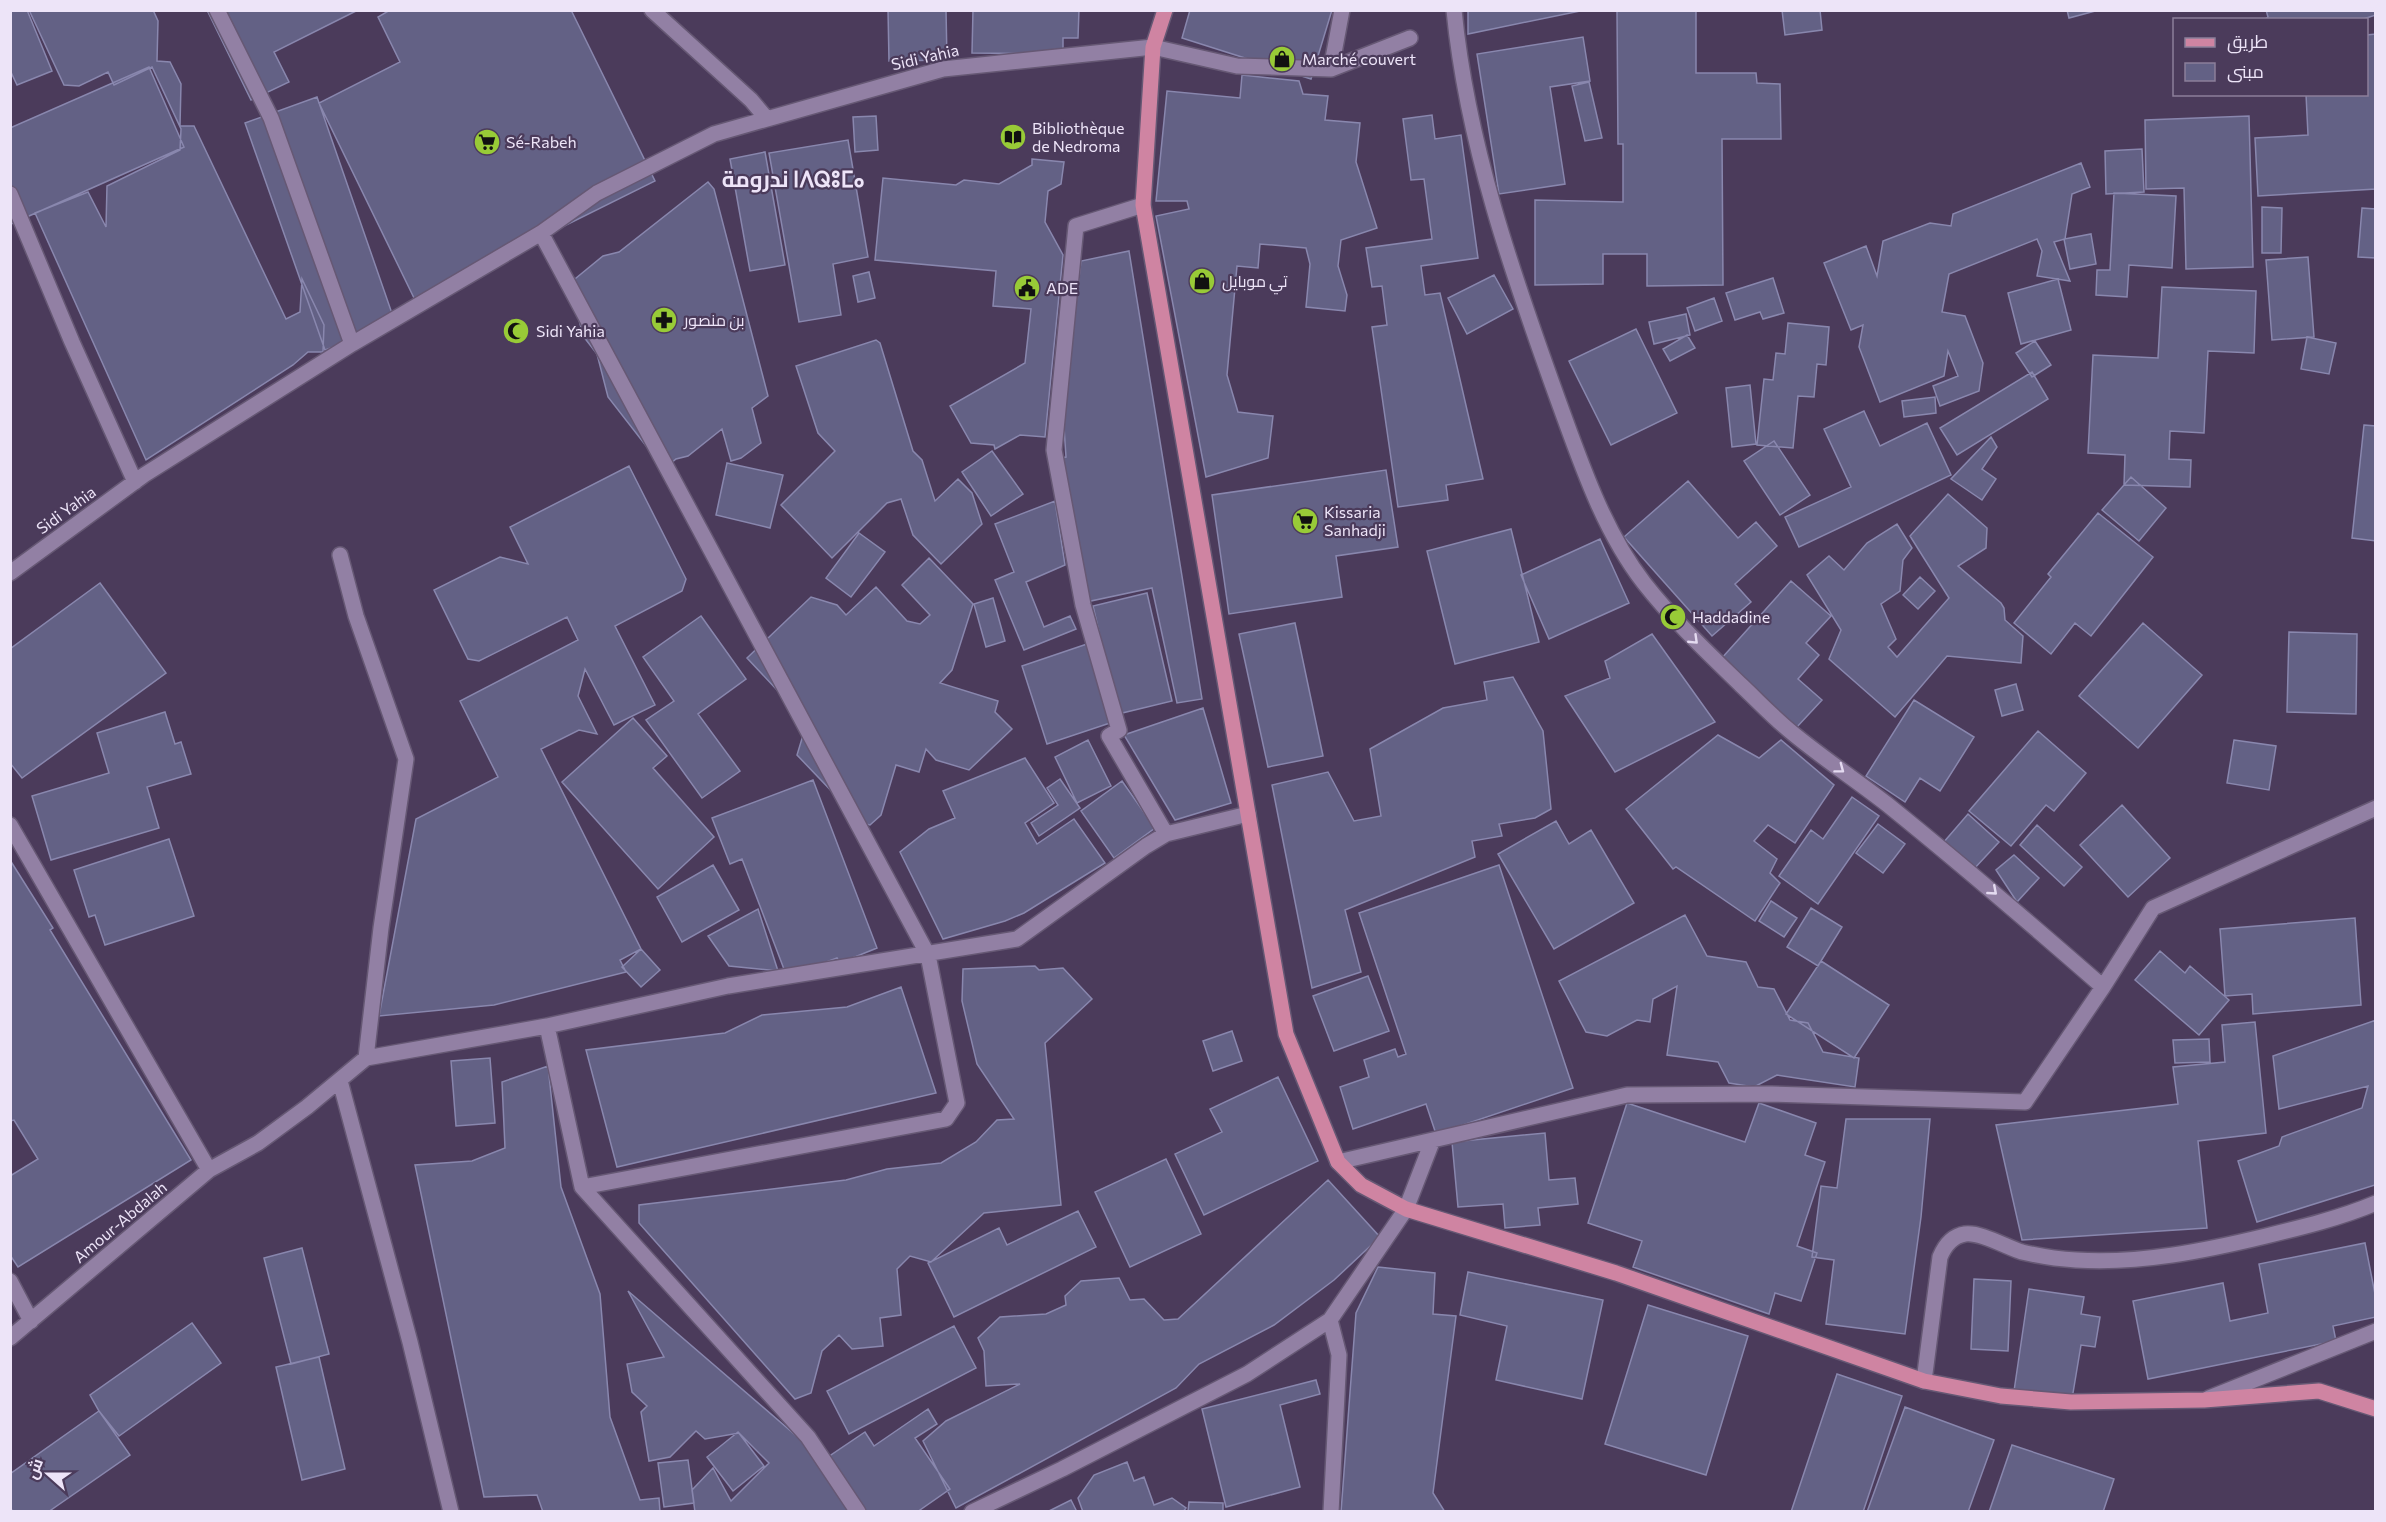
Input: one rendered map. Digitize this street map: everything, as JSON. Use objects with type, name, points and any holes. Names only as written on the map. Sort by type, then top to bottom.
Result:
[{"type":"main road","points":[[1165,10],[1153,47],[1143,205],[1286,1035],[1338,1162],[1361,1185],[1406,1209],[1616,1273],[1924,1381],[2001,1396],[2071,1402],[2204,1400],[2319,1391],[2376,1409]]},
{"type":"street","points":[[217,10],[272,118],[352,344]]},
{"type":"street","points":[[652,10],[751,100],[767,119]]},
{"type":"street","points":[[1331,69],[1342,10]]},
{"type":"street","points":[[1454,10],[1457,40],[1474,133],[1504,239],[1528,312],[1583,469],[1614,535],[1642,580],[1685,631],[1790,731],[1974,874],[2103,987]]},
{"type":"street","points":[[1331,69],[1410,38]]},
{"type":"street","name":"Sidi Yahia","points":[[10,573],[135,482],[352,344],[541,233],[597,193],[714,134],[943,69],[1153,47],[1237,66],[1331,69]]},
{"type":"street","points":[[10,194],[72,342],[135,482]]},
{"type":"street","points":[[1143,205],[1076,226],[1054,450],[1083,605],[1119,730],[1109,736],[1166,834]]},
{"type":"street","points":[[541,233],[928,955],[957,1103],[946,1119],[582,1187]]},
{"type":"street","points":[[340,555],[356,616],[406,759],[381,928],[366,1058],[547,1026],[728,986],[1017,939],[1166,834],[1248,814]]},
{"type":"street","points":[[1338,1162],[1627,1095],[1771,1094],[2025,1102],[2153,908],[2376,808]]},
{"type":"street","points":[[10,825],[209,1170]]},
{"type":"street","points":[[547,1026],[582,1187],[808,1437],[858,1512]]},
{"type":"street","name":"Amour-Abdalah","points":[[10,1338],[209,1170],[258,1143],[340,1081],[366,1058]]},
{"type":"street","points":[[340,1081],[410,1342],[451,1512]]},
{"type":"street","points":[[972,1512],[1062,1469],[1247,1374],[1330,1320],[1406,1209],[1432,1142]]},
{"type":"street","points":[[1924,1381],[1940,1257],[1945,1246],[1953,1238],[1964,1234],[1975,1234],[2023,1252],[2060,1259],[2103,1262],[2152,1258],[2217,1248],[2323,1222],[2376,1203]]},
{"type":"street","points":[[10,1281],[31,1321]]},
{"type":"street","points":[[1330,1320],[1340,1355],[1331,1512]]},
{"type":"street","points":[[2204,1400],[2376,1331]]},
{"type":"building","points":[[10,10],[27,10],[52,71],[17,85],[10,70]]},
{"type":"building","points":[[29,10],[153,10],[158,21],[157,61],[170,62],[181,84],[180,126],[194,126],[286,319],[300,312],[302,279],[324,325],[323,352],[308,352],[293,365],[146,460],[35,213],[88,192],[106,227],[107,186],[180,150],[181,129],[152,67],[114,85],[108,72],[79,86],[64,85]]},
{"type":"building","points":[[207,10],[358,10],[274,52],[289,82],[251,100]]},
{"type":"building","name":"Sé-Rabeh","points":[[390,10],[571,10],[655,181],[415,300],[319,103],[400,62],[378,17]]},
{"type":"building","points":[[888,10],[946,10],[947,60],[889,61]]},
{"type":"building","points":[[973,10],[1079,10],[1078,38],[1063,38],[1063,54],[972,53]]},
{"type":"building","name":"Marché couvert","points":[[1190,10],[1332,10],[1311,79],[1182,38]]},
{"type":"building","points":[[1468,10],[1585,10],[1468,34]]},
{"type":"building","points":[[1782,10],[1820,10],[1822,30],[1785,35]]},
{"type":"building","points":[[2067,10],[2099,10],[2069,18]]},
{"type":"building","points":[[2266,10],[2376,10],[2376,15],[2366,18],[2268,17]]},
{"type":"building","points":[[1617,11],[1696,11],[1696,73],[1756,73],[1757,83],[1780,84],[1781,139],[1722,139],[1723,285],[1647,286],[1647,254],[1603,254],[1603,284],[1535,285],[1535,200],[1623,202],[1623,144],[1618,144]]},
{"type":"building","points":[[2376,34],[2376,189],[2258,196],[2255,138],[2308,135],[2306,96],[2368,96],[2368,35]]},
{"type":"building","points":[[1583,37],[1590,81],[1550,87],[1565,184],[1499,194],[1477,54]]},
{"type":"building","points":[[149,67],[184,147],[11,224],[10,128]]},
{"type":"building","name":"تي موبايل","points":[[1242,75],[1299,81],[1303,94],[1328,96],[1325,120],[1360,123],[1356,162],[1377,228],[1341,240],[1338,266],[1347,295],[1345,311],[1306,307],[1310,264],[1306,248],[1260,244],[1258,268],[1237,266],[1227,375],[1238,412],[1273,416],[1268,458],[1206,477],[1156,216],[1189,209],[1187,201],[1156,201],[1167,91],[1240,98]]},
{"type":"building","points":[[1589,82],[1602,138],[1585,141],[1572,86]]},
{"type":"building","points":[[317,97],[396,325],[325,350],[245,123]]},
{"type":"building","points":[[1432,115],[1435,139],[1461,135],[1478,258],[1421,266],[1425,295],[1440,293],[1483,479],[1446,485],[1448,500],[1398,507],[1372,327],[1387,325],[1382,286],[1372,287],[1366,248],[1432,239],[1424,179],[1411,180],[1403,119]]},
{"type":"building","points":[[876,116],[878,150],[855,152],[853,117]]},
{"type":"building","points":[[2249,116],[2253,267],[2186,269],[2184,188],[2146,189],[2145,120]]},
{"type":"building","points":[[848,140],[868,257],[833,264],[841,315],[799,322],[769,153]]},
{"type":"building","points":[[2142,149],[2144,192],[2106,194],[2105,151]]},
{"type":"building","points":[[765,152],[785,265],[750,271],[730,159]]},
{"type":"building","name":"ADE","points":[[1032,159],[1064,162],[1061,184],[1048,191],[1045,222],[1063,255],[1045,437],[1020,435],[995,449],[994,445],[971,443],[950,406],[1025,363],[1031,309],[993,306],[996,271],[875,260],[883,178],[956,185],[964,180],[999,184],[1032,165]]},
{"type":"building","points":[[2081,163],[2090,187],[2072,194],[2065,239],[2054,242],[2070,281],[2037,276],[2042,251],[2037,239],[1949,274],[1942,312],[1965,316],[1983,363],[1979,391],[1940,406],[1933,386],[1958,376],[1948,351],[1944,376],[1880,402],[1859,347],[1863,325],[1851,330],[1824,263],[1866,246],[1877,276],[1883,241],[1930,223],[1951,226],[1953,214]]},
{"type":"building","name":"بن منصور","points":[[708,182],[714,189],[768,396],[752,408],[761,443],[741,458],[731,461],[722,429],[688,456],[676,459],[664,469],[608,397],[597,354],[583,336],[570,283],[603,256],[619,252]]},
{"type":"building","points":[[2114,193],[2176,196],[2172,268],[2129,265],[2127,297],[2096,295],[2097,270],[2110,270]]},
{"type":"building","points":[[2262,207],[2282,208],[2281,253],[2262,253]]},
{"type":"building","points":[[2362,208],[2376,209],[2376,258],[2358,257]]},
{"type":"building","points":[[2091,234],[2096,264],[2070,269],[2064,239]]},
{"type":"building","points":[[1129,251],[1202,699],[1177,703],[1152,588],[1086,602],[1060,458],[1066,457],[1063,412],[1081,261]]},
{"type":"building","points":[[2308,257],[2314,337],[2272,340],[2266,260]]},
{"type":"building","points":[[869,272],[875,298],[858,302],[853,276]]},
{"type":"building","points":[[1494,275],[1513,309],[1467,334],[1448,298]]},
{"type":"building","points":[[1773,278],[1784,313],[1763,319],[1760,312],[1735,320],[1726,293]]},
{"type":"building","points":[[2058,279],[2071,330],[2021,344],[2008,293]]},
{"type":"building","points":[[2162,287],[2256,291],[2254,353],[2208,351],[2204,433],[2170,431],[2169,459],[2191,460],[2190,487],[2124,485],[2125,455],[2088,453],[2093,355],[2158,358]]},
{"type":"building","points":[[1714,298],[1722,321],[1695,331],[1687,308]]},
{"type":"building","points":[[1686,314],[1690,335],[1654,344],[1649,322]]},
{"type":"building","points":[[1788,323],[1829,327],[1826,365],[1817,364],[1814,397],[1798,396],[1793,448],[1757,445],[1764,379],[1773,380],[1776,353],[1785,354]]},
{"type":"building","points":[[1636,329],[1677,413],[1611,445],[1569,361]]},
{"type":"building","points":[[1687,335],[1695,348],[1670,361],[1663,349]]},
{"type":"building","points":[[2307,337],[2336,343],[2329,374],[2301,369]]},
{"type":"building","points":[[876,340],[880,343],[913,451],[922,460],[935,501],[958,479],[972,493],[982,524],[941,564],[913,535],[901,499],[887,503],[832,558],[781,505],[835,451],[818,433],[796,366]]},
{"type":"building","points":[[2035,341],[2051,365],[2032,377],[2016,353]]},
{"type":"building","points":[[2032,372],[2048,399],[1957,455],[1940,428]]},
{"type":"building","points":[[1750,385],[1756,444],[1732,447],[1726,388]]},
{"type":"building","points":[[1935,397],[1936,413],[1904,417],[1902,401]]},
{"type":"building","points":[[1864,411],[1880,446],[1927,423],[1951,475],[1799,547],[1785,517],[1851,487],[1824,429]]},
{"type":"building","points":[[2364,425],[2376,426],[2376,541],[2352,538]]},
{"type":"building","points":[[1991,437],[1997,447],[1982,469],[1996,479],[1982,500],[1951,479]]},
{"type":"building","points":[[1774,441],[1810,495],[1780,515],[1744,461]]},
{"type":"building","points":[[992,451],[1023,494],[991,516],[962,472]]},
{"type":"building","points":[[727,463],[783,475],[770,528],[716,515]]},
{"type":"building","points":[[629,466],[686,579],[682,591],[615,626],[655,705],[614,725],[585,669],[578,696],[597,734],[579,730],[541,749],[641,949],[620,960],[626,972],[494,1005],[379,1016],[416,819],[498,777],[460,701],[578,640],[567,617],[479,661],[468,659],[434,590],[500,557],[528,564],[510,527]]},
{"type":"building","name":"Kissaria Sanhadji","points":[[1386,470],[1398,547],[1336,556],[1342,597],[1229,614],[1212,495]]},
{"type":"building","points":[[2131,477],[2166,508],[2139,541],[2102,510]]},
{"type":"building","points":[[1688,481],[1738,538],[1756,522],[1777,546],[1735,584],[1751,602],[1712,636],[1624,537]]},
{"type":"building","points":[[1948,494],[1987,528],[1986,548],[1958,566],[2001,603],[2005,620],[2023,636],[2021,663],[1947,656],[1895,717],[1829,659],[1841,630],[1807,575],[1829,556],[1844,570],[1867,543],[1897,524],[1912,548],[1903,560],[1900,591],[1881,604],[1896,639],[1888,647],[1897,657],[1949,598],[1910,536]]},
{"type":"building","points":[[1055,501],[1065,565],[1026,582],[1044,627],[1070,616],[1076,629],[1024,650],[995,580],[1014,572],[995,524]]},
{"type":"building","points":[[2098,513],[2153,557],[2091,636],[2075,623],[2051,654],[2014,623],[2051,577],[2048,574]]},
{"type":"building","points":[[1511,529],[1539,642],[1455,664],[1427,551]]},
{"type":"building","points":[[859,533],[885,552],[851,597],[826,578]]},
{"type":"building","points":[[1600,539],[1629,603],[1549,639],[1521,575]]},
{"type":"building","points":[[929,558],[973,604],[952,670],[940,683],[998,701],[995,712],[1012,729],[969,770],[936,760],[926,749],[919,772],[896,765],[881,815],[870,825],[862,823],[797,755],[807,722],[747,658],[811,597],[837,605],[846,615],[876,587],[907,621],[920,624],[930,615],[902,585]]},
{"type":"building","points":[[1920,577],[1935,591],[1918,609],[1903,595]]},
{"type":"building","points":[[1791,581],[1831,616],[1806,643],[1819,655],[1798,679],[1822,700],[1796,728],[1721,659]]},
{"type":"building","points":[[100,583],[166,673],[22,778],[10,763],[10,649]]},
{"type":"building","points":[[1147,593],[1172,701],[1118,714],[1093,606]]},
{"type":"building","points":[[993,598],[1005,641],[986,647],[974,604]]},
{"type":"building","points":[[701,616],[746,679],[698,714],[740,771],[702,798],[646,720],[674,701],[643,657]]},
{"type":"building","points":[[1295,623],[1323,756],[1268,767],[1239,634]]},
{"type":"building","points":[[2143,623],[2202,675],[2138,748],[2079,696]]},
{"type":"building","points":[[2289,632],[2357,634],[2356,714],[2287,712]]},
{"type":"building","points":[[1652,634],[1715,722],[1615,772],[1565,696],[1610,678],[1605,661]]},
{"type":"building","points":[[1087,644],[1113,722],[1047,744],[1022,666]]},
{"type":"building","points":[[1513,677],[1543,731],[1551,809],[1535,818],[1499,824],[1502,836],[1472,841],[1475,857],[1345,910],[1361,972],[1312,988],[1272,785],[1328,772],[1354,821],[1381,816],[1370,749],[1443,708],[1487,700],[1484,682]]},
{"type":"building","points":[[2016,684],[2023,710],[2002,716],[1995,690]]},
{"type":"building","points":[[1914,700],[1974,737],[1940,791],[1920,778],[1905,802],[1866,776]]},
{"type":"building","points":[[1203,708],[1231,803],[1175,820],[1124,735]]},
{"type":"building","points":[[165,712],[175,744],[181,742],[191,774],[147,787],[159,828],[51,860],[32,796],[109,773],[97,733]]},
{"type":"building","points":[[633,718],[667,756],[653,768],[714,837],[658,889],[562,782]]},
{"type":"building","points":[[2038,731],[2086,773],[2054,811],[2046,805],[2011,846],[1969,811]]},
{"type":"building","points":[[1718,735],[1759,758],[1781,740],[1834,785],[1795,843],[1768,825],[1754,841],[1777,859],[1770,873],[1780,883],[1755,921],[1676,867],[1673,869],[1626,809]]},
{"type":"building","points":[[1088,740],[1111,786],[1077,803],[1055,757]]},
{"type":"building","points":[[2234,740],[2276,746],[2269,790],[2227,783]]},
{"type":"building","points":[[1025,758],[1054,803],[1025,823],[1037,844],[1074,819],[1105,863],[1024,913],[1005,921],[943,939],[900,852],[929,829],[955,818],[943,791]]},
{"type":"building","points":[[1060,779],[1080,808],[1039,836],[1031,823],[1058,805],[1047,788]]},
{"type":"building","points":[[813,780],[877,948],[840,963],[837,958],[787,977],[742,859],[730,864],[712,818]]},
{"type":"building","points":[[1122,781],[1155,828],[1114,858],[1081,811]]},
{"type":"building","points":[[1852,797],[1879,816],[1818,904],[1779,876],[1811,830],[1823,839]]},
{"type":"building","points":[[2122,805],[2170,858],[2128,897],[2080,845]]},
{"type":"building","points":[[1968,814],[1999,842],[1973,870],[1943,843]]},
{"type":"building","points":[[1556,821],[1569,844],[1591,830],[1634,903],[1554,949],[1498,854]]},
{"type":"building","points":[[1878,824],[1905,844],[1883,873],[1856,853]]},
{"type":"building","points":[[2037,825],[2082,867],[2064,886],[2020,845]]},
{"type":"building","points":[[169,839],[194,916],[105,945],[95,915],[89,917],[74,870]]},
{"type":"building","points":[[2014,855],[2039,878],[2017,902],[1996,870]]},
{"type":"building","points":[[10,860],[53,928],[50,930],[191,1160],[18,1267],[10,1255],[10,1176],[38,1159],[14,1120],[10,1121]]},
{"type":"building","points":[[713,865],[739,910],[682,942],[657,897]]},
{"type":"building","points":[[1499,865],[1573,1088],[1436,1134],[1426,1104],[1353,1129],[1340,1087],[1369,1077],[1364,1060],[1395,1049],[1398,1057],[1406,1054],[1359,913]]},
{"type":"building","points":[[1771,901],[1797,918],[1784,937],[1759,921]]},
{"type":"building","points":[[1811,908],[1842,927],[1818,966],[1787,947]]},
{"type":"building","points":[[758,909],[778,971],[729,966],[708,936]]},
{"type":"building","points":[[1685,915],[1707,956],[1746,962],[1758,987],[1774,989],[1790,1020],[1808,1023],[1823,1052],[1859,1058],[1855,1087],[1777,1075],[1754,1087],[1729,1083],[1718,1062],[1667,1055],[1677,986],[1653,999],[1650,1022],[1637,1020],[1607,1036],[1586,1032],[1559,981]]},
{"type":"building","points":[[2355,918],[2361,1005],[2253,1014],[2252,994],[2225,996],[2220,929]]},
{"type":"building","points":[[641,949],[660,970],[641,987],[622,967]]},
{"type":"building","points":[[2160,951],[2185,973],[2190,966],[2229,1000],[2199,1035],[2135,980]]},
{"type":"building","points":[[1821,961],[1889,1005],[1854,1058],[1786,1014]]},
{"type":"building","points":[[1035,966],[1039,970],[1063,968],[1092,999],[1045,1043],[1061,1205],[984,1213],[931,1262],[910,1256],[897,1269],[901,1315],[880,1318],[883,1346],[852,1349],[839,1335],[822,1351],[811,1393],[795,1399],[639,1223],[639,1205],[846,1180],[887,1169],[941,1163],[976,1142],[997,1120],[1014,1119],[977,1064],[962,1001],[963,969]]},
{"type":"building","points":[[1368,976],[1389,1031],[1334,1051],[1313,996]]},
{"type":"building","points":[[901,987],[936,1093],[617,1167],[586,1050],[725,1033],[762,1015],[847,1007]]},
{"type":"building","points":[[2376,1020],[2375,1185],[2257,1222],[2238,1161],[2279,1146],[2282,1137],[2362,1108],[2368,1086],[2279,1109],[2273,1056]]},
{"type":"building","points":[[2255,1022],[2266,1133],[2198,1141],[2207,1228],[2022,1240],[1996,1125],[2178,1104],[2173,1067],[2225,1062],[2222,1025]]},
{"type":"building","points":[[1232,1031],[1242,1061],[1213,1071],[1203,1041]]},
{"type":"building","points":[[2209,1039],[2210,1062],[2175,1063],[2173,1040]]},
{"type":"building","points":[[490,1058],[495,1123],[456,1126],[451,1061]]},
{"type":"building","points":[[548,1066],[561,1187],[600,1294],[610,1417],[640,1500],[659,1498],[660,1512],[543,1512],[537,1495],[484,1497],[415,1165],[472,1161],[505,1148],[502,1082]]},
{"type":"building","points":[[1278,1077],[1318,1161],[1204,1215],[1175,1154],[1222,1132],[1210,1109]]},
{"type":"building","points":[[1627,1103],[1745,1142],[1759,1103],[1816,1123],[1805,1155],[1825,1162],[1797,1246],[1817,1253],[1801,1301],[1775,1293],[1769,1314],[1633,1267],[1642,1241],[1588,1223]]},
{"type":"building","points":[[1846,1119],[1930,1119],[1921,1217],[1905,1334],[1826,1324],[1834,1260],[1812,1257],[1821,1186],[1837,1188]]},
{"type":"building","points":[[1545,1133],[1549,1180],[1575,1178],[1578,1204],[1538,1208],[1540,1225],[1505,1228],[1503,1204],[1458,1207],[1452,1142]]},
{"type":"building","points":[[1166,1159],[1201,1234],[1130,1267],[1095,1192]]},
{"type":"building","points":[[1328,1180],[1380,1237],[1334,1280],[1274,1325],[1199,1364],[1176,1388],[956,1508],[923,1441],[946,1421],[1020,1384],[986,1386],[984,1351],[978,1338],[1000,1317],[1046,1314],[1066,1305],[1065,1296],[1081,1281],[1119,1278],[1130,1300],[1144,1299],[1164,1320],[1178,1319]]},
{"type":"building","points":[[1078,1211],[1096,1247],[954,1317],[928,1263],[999,1228],[1007,1245]]},
{"type":"building","points":[[2365,1243],[2376,1299],[2376,1317],[2333,1326],[2336,1341],[2148,1379],[2133,1301],[2223,1283],[2230,1321],[2268,1313],[2259,1264]]},
{"type":"building","points":[[302,1248],[329,1354],[291,1364],[264,1258]]},
{"type":"building","points":[[1378,1267],[1435,1273],[1433,1314],[1456,1316],[1433,1493],[1445,1512],[1341,1512],[1356,1313]]},
{"type":"building","points":[[1468,1272],[1603,1300],[1582,1399],[1496,1380],[1507,1326],[1460,1315]]},
{"type":"building","points":[[1974,1279],[2011,1281],[2008,1351],[1971,1349]]},
{"type":"building","points":[[2029,1289],[2084,1297],[2081,1314],[2100,1317],[2095,1347],[2081,1345],[2072,1399],[2014,1391]]},
{"type":"building","points":[[628,1291],[822,1458],[853,1512],[695,1512],[692,1490],[713,1468],[731,1501],[769,1463],[739,1433],[705,1439],[696,1431],[670,1457],[649,1461],[641,1412],[647,1406],[632,1392],[627,1364],[664,1357]]},
{"type":"building","points":[[1648,1305],[1748,1336],[1706,1475],[1605,1444]]},
{"type":"building","points":[[192,1323],[221,1363],[119,1436],[99,1411],[90,1395]]},
{"type":"building","points":[[954,1326],[976,1368],[849,1434],[827,1391]]},
{"type":"building","points":[[319,1357],[345,1469],[302,1480],[276,1367]]},
{"type":"building","points":[[1837,1374],[1902,1396],[1863,1512],[1791,1512]]},
{"type":"building","points":[[1316,1380],[1320,1394],[1280,1405],[1300,1487],[1226,1507],[1202,1409]]},
{"type":"building","points":[[1905,1407],[1994,1440],[1968,1512],[1867,1512]]},
{"type":"building","points":[[928,1409],[937,1424],[915,1438],[950,1489],[917,1512],[864,1512],[828,1457],[865,1432],[874,1446]]},
{"type":"building","points":[[99,1411],[130,1455],[48,1512],[13,1512],[10,1507],[10,1474]]},
{"type":"building","points":[[738,1432],[764,1466],[733,1491],[707,1457]]},
{"type":"building","points":[[2012,1445],[2114,1479],[2103,1512],[1989,1512]]},
{"type":"building","points":[[688,1460],[694,1503],[664,1507],[658,1463]]},
{"type":"building","points":[[1127,1462],[1134,1481],[1144,1477],[1154,1505],[1172,1498],[1186,1508],[1183,1512],[1083,1512],[1078,1498],[1094,1475]]},
{"type":"building","points":[[1071,1500],[1077,1512],[1047,1512]]},
{"type":"building","points":[[1189,1502],[1223,1503],[1223,1512],[1188,1512]]},
{"type":"place","name":"Marché couvert","points":[[1282,59]]},
{"type":"place","name":"Bibliothèque de Nedroma","points":[[1013,137]]},
{"type":"place","name":"Sé-Rabeh","points":[[487,142]]},
{"type":"place","name":"تي موبايل","points":[[1202,281]]},
{"type":"place","name":"ADE","points":[[1027,288]]},
{"type":"place","name":"بن منصور","points":[[664,320]]},
{"type":"place","name":"Sidi Yahia","points":[[516,331]]},
{"type":"place","name":"Kissaria Sanhadji","points":[[1305,521]]},
{"type":"place","name":"Haddadine","points":[[1673,617]]},
{"type":"district","name":"ندرومة ⵏⴷⵕⵓⵎⴰ","points":[[793,179]]}]
